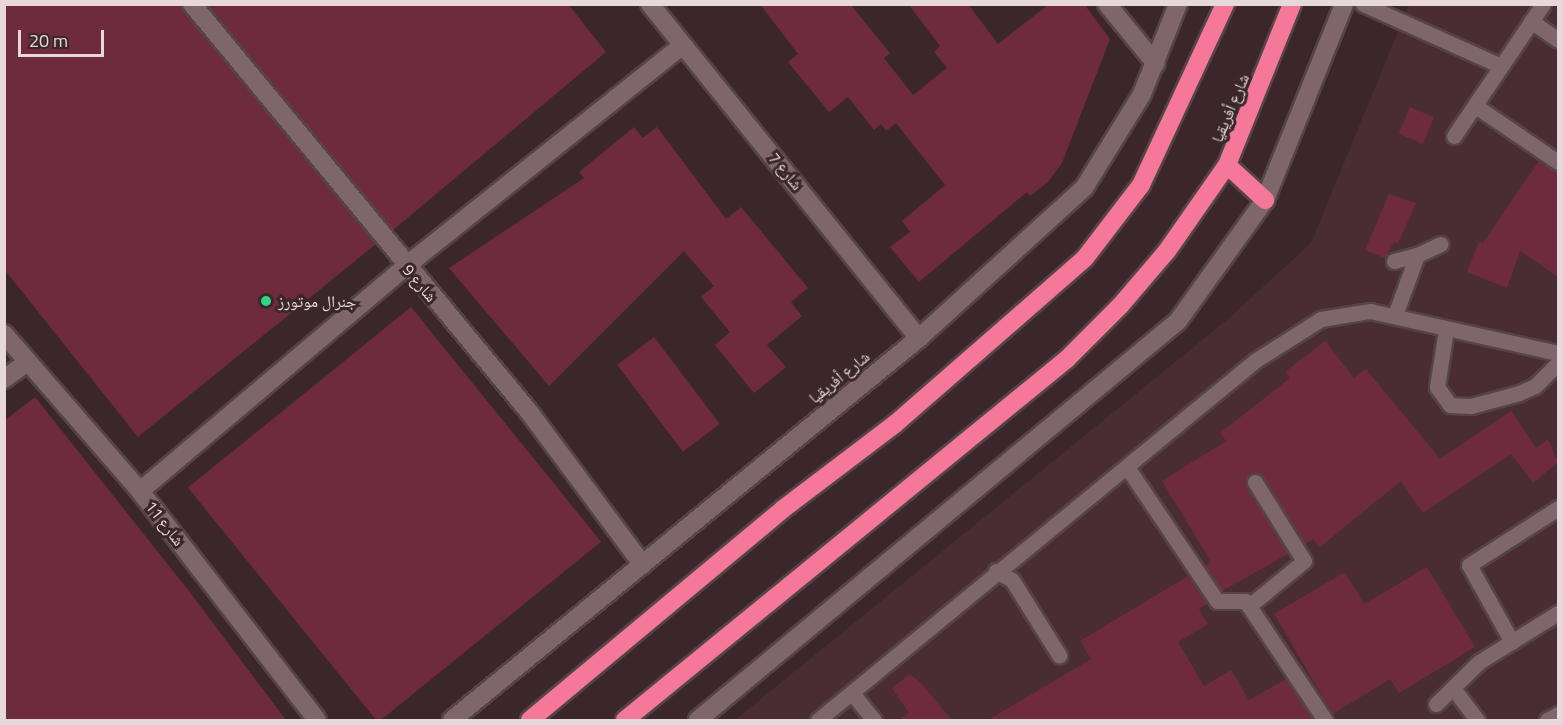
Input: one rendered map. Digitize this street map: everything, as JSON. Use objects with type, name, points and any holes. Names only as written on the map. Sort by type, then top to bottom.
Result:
[{"type":"highway","points":[[530,720],[783,509],[895,424],[1085,258],[1147,175],[1225,4]]},
{"type":"highway","name":"شارع أفريقيا","points":[[625,720],[1067,359],[1167,251],[1227,165],[1292,4]]},
{"type":"highway","points":[[1227,165],[1265,200]]},
{"type":"street","name":"شارع 9","points":[[192,4],[406,266],[530,413],[643,565]]},
{"type":"street","name":"شارع 7","points":[[650,4],[919,338]]},
{"type":"street","points":[[1107,4],[1156,64]]},
{"type":"street","name":"شارع أفريقيا","points":[[452,720],[919,338],[1083,188],[1119,138],[1156,64],[1178,4]]},
{"type":"street","points":[[698,720],[1178,321],[1265,200],[1344,4]]},
{"type":"street","points":[[140,491],[406,266],[683,45]]},
{"type":"street","name":"شارع 11","points":[[4,334],[140,491],[317,720]]},
{"type":"street","points":[[4,379],[27,362]]},
{"type":"lane","points":[[1363,4],[1502,66]]},
{"type":"lane","points":[[1454,136],[1477,107],[1543,4]]},
{"type":"lane","points":[[1531,21],[1558,40]]},
{"type":"lane","points":[[1477,107],[1558,162]]},
{"type":"lane","points":[[1394,261],[1417,255],[1441,244]]},
{"type":"lane","points":[[1395,315],[1417,255]]},
{"type":"lane","points":[[818,720],[996,571],[1256,360],[1322,319],[1370,311],[1395,315],[1446,330],[1558,353]]},
{"type":"lane","points":[[1446,330],[1437,387],[1450,405],[1471,406],[1519,393],[1558,363]]},
{"type":"lane","points":[[1126,467],[1217,601],[1245,601],[1325,720]]},
{"type":"lane","points":[[1249,606],[1304,561],[1255,482]]},
{"type":"lane","points":[[1512,642],[1469,565],[1558,508]]},
{"type":"lane","points":[[996,571],[1012,580],[1059,655]]},
{"type":"lane","points":[[1436,704],[1470,669],[1558,613]]},
{"type":"lane","points":[[1453,688],[1477,720]]},
{"type":"lane","points":[[852,693],[874,720]]},
{"type":"lane","points":[[1547,720],[1558,714]]},
{"type":"shaded area","points":[[1409,5],[1558,5],[1558,720],[735,720],[1228,319],[1311,243]]},
{"type":"building","points":[[4,4],[181,4],[376,244],[138,437],[4,269]]},
{"type":"building","points":[[207,4],[568,4],[606,52],[393,230]]},
{"type":"building","points":[[760,4],[850,4],[890,53],[884,58],[913,95],[947,68],[934,52],[940,46],[908,4],[968,4],[998,44],[1049,4],[1084,4],[1110,39],[1062,163],[1048,182],[1030,196],[1027,192],[919,282],[890,247],[910,232],[902,221],[945,185],[896,123],[886,131],[881,124],[874,130],[848,97],[829,112],[788,62],[798,54]]},
{"type":"building","points":[[1410,107],[1434,117],[1423,144],[1399,134]]},
{"type":"building","points":[[634,127],[643,138],[657,127],[726,219],[741,207],[808,288],[791,302],[802,316],[767,345],[786,367],[754,393],[715,345],[730,332],[701,297],[714,286],[684,251],[549,386],[449,268],[584,178],[579,172]]},
{"type":"building","points":[[1539,161],[1558,172],[1558,277],[1520,251],[1507,288],[1467,272],[1479,242],[1483,243]]},
{"type":"building","points":[[1389,194],[1416,203],[1398,244],[1394,242],[1385,258],[1365,250]]},
{"type":"building","points":[[411,307],[601,542],[381,720],[376,720],[188,488]]},
{"type":"building","points":[[654,337],[720,424],[683,452],[617,365]]},
{"type":"building","points":[[1325,341],[1354,378],[1366,369],[1440,459],[1511,411],[1536,448],[1548,439],[1558,462],[1533,483],[1511,454],[1423,513],[1401,481],[1320,547],[1313,539],[1305,544],[1263,477],[1250,473],[1247,487],[1288,554],[1222,591],[1205,566],[1211,562],[1162,481],[1226,441],[1220,433],[1290,378],[1285,372]]},
{"type":"building","points":[[35,397],[185,586],[286,720],[4,720],[4,421]]},
{"type":"building","points":[[1427,567],[1475,647],[1399,693],[1390,679],[1333,714],[1274,614],[1345,572],[1364,604]]},
{"type":"building","points":[[1188,576],[1207,604],[1199,609],[1208,624],[1178,642],[1204,686],[1231,670],[1249,700],[1286,679],[1314,720],[988,720],[1091,659],[1080,641]]},
{"type":"building","points":[[910,674],[922,684],[952,720],[899,720],[909,713],[892,688]]},
{"type":"place","name":"جنرال موتورز","points":[[266,301]]}]
